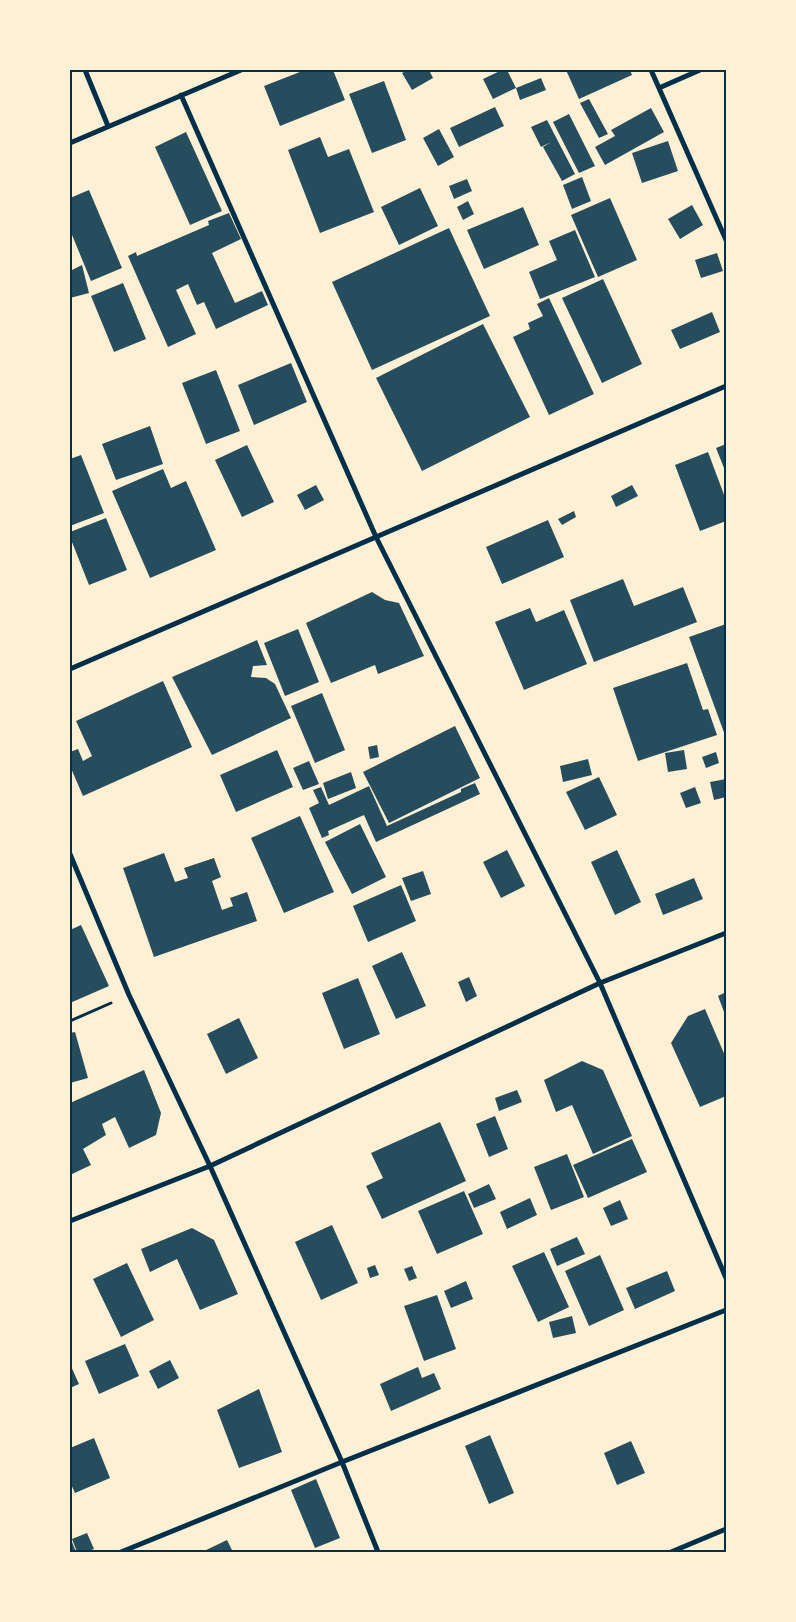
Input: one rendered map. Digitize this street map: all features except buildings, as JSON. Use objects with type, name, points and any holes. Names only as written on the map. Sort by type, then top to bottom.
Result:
[{"type":"street","points":[[84,70],[108,126]]},
{"type":"street","points":[[70,143],[241,70]]},
{"type":"street","points":[[651,70],[726,240]]},
{"type":"street","points":[[659,88],[700,70]]},
{"type":"street","points":[[181,95],[376,537],[600,983],[726,1278]]},
{"type":"street","points":[[70,669],[726,386]]},
{"type":"street","points":[[70,854],[129,995],[210,1166],[342,1462],[378,1552]]},
{"type":"street","points":[[70,1221],[210,1166],[600,983],[726,934]]},
{"type":"street","points":[[121,1552],[726,1310]]},
{"type":"street","points":[[671,1552],[726,1529]]},
{"type":"path","points":[[70,1021],[129,995]]}]
